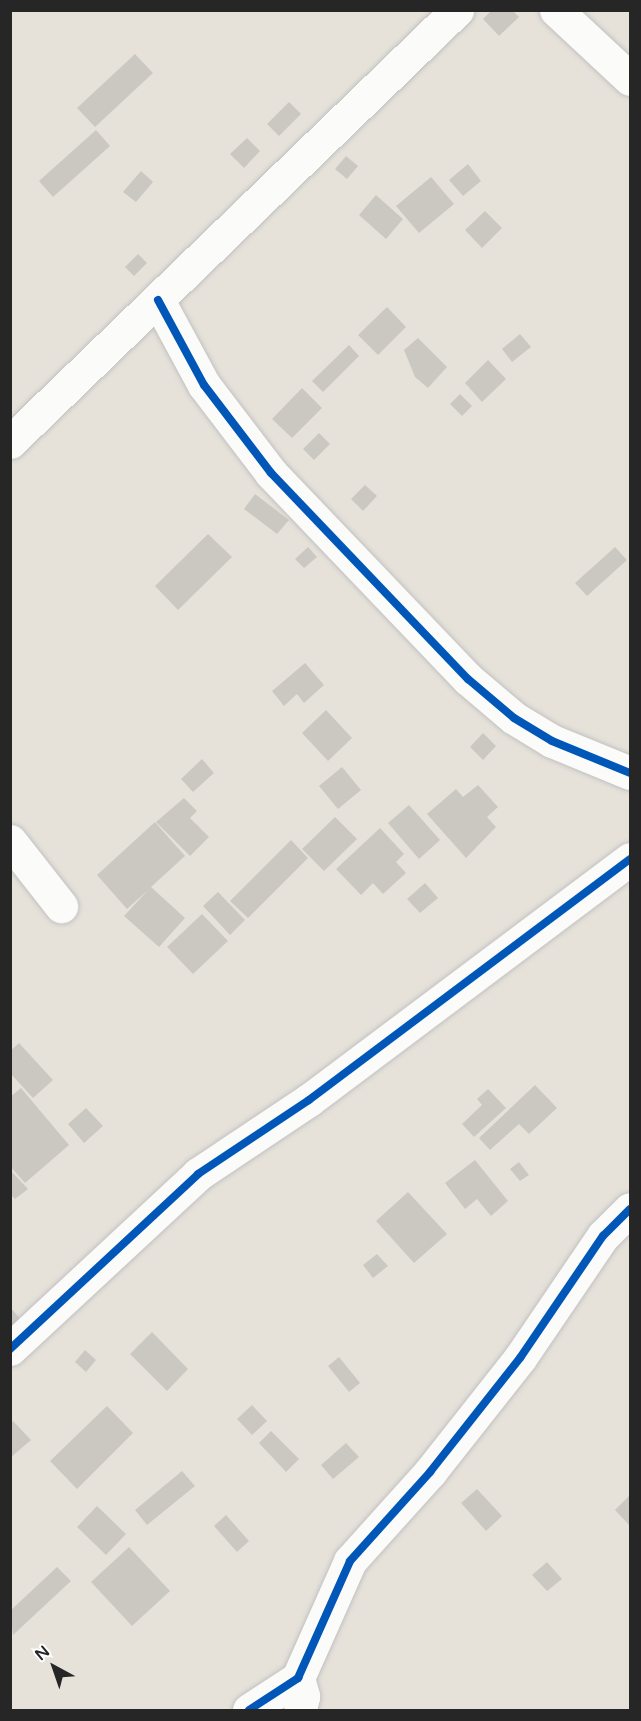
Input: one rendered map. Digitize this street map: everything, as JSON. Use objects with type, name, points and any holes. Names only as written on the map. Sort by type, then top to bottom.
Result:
[{"type":"street","points":[[10,442],[457,10]]},
{"type":"street","points":[[556,10],[630,80]]},
{"type":"street","points":[[158,300],[204,385],[270,473],[451,662],[514,718],[552,741],[630,773]]},
{"type":"street","points":[[10,841],[61,906]]},
{"type":"street","points":[[10,1349],[198,1174],[309,1100],[630,859]]},
{"type":"street","points":[[249,1710],[298,1678],[350,1561],[430,1472],[520,1358],[603,1236],[630,1209]]},
{"type":"street","points":[[298,1678],[303,1696],[300,1710]]},
{"type":"building","points":[[492,10],[512,10],[519,17],[499,36],[483,19]]},
{"type":"building","points":[[135,54],[153,73],[95,127],[77,108]]},
{"type":"building","points":[[289,102],[301,114],[279,136],[267,124]]},
{"type":"building","points":[[96,130],[110,146],[53,197],[39,181]]},
{"type":"building","points":[[247,138],[260,151],[244,168],[230,154]]},
{"type":"building","points":[[346,156],[358,166],[347,179],[335,169]]},
{"type":"building","points":[[468,164],[481,181],[463,196],[449,180]]},
{"type":"building","points":[[141,171],[153,182],[136,202],[123,192]]},
{"type":"building","points":[[431,177],[454,204],[419,233],[396,206]]},
{"type":"building","points":[[376,195],[403,219],[386,239],[359,215]]},
{"type":"building","points":[[485,211],[502,228],[482,248],[465,230]]},
{"type":"building","points":[[138,254],[147,263],[134,276],[125,267]]},
{"type":"building","points":[[387,307],[406,327],[378,355],[358,335]]},
{"type":"building","points":[[520,334],[531,347],[512,362],[502,349]]},
{"type":"building","points":[[418,338],[447,367],[428,388],[415,377],[404,350]]},
{"type":"building","points":[[349,345],[359,356],[323,392],[312,381]]},
{"type":"building","points":[[488,360],[506,379],[482,402],[465,383]]},
{"type":"building","points":[[302,388],[322,408],[292,438],[272,419]]},
{"type":"building","points":[[460,394],[472,406],[462,416],[450,404]]},
{"type":"building","points":[[319,433],[330,444],[314,460],[303,449]]},
{"type":"building","points":[[365,485],[377,496],[363,511],[351,499]]},
{"type":"building","points":[[255,494],[289,520],[277,534],[244,509]]},
{"type":"building","points":[[208,534],[232,557],[178,610],[155,586]]},
{"type":"building","points":[[308,547],[317,557],[304,568],[295,559]]},
{"type":"building","points":[[615,547],[627,560],[587,596],[575,583]]},
{"type":"building","points":[[305,663],[324,685],[304,703],[297,694],[284,706],[272,691]]},
{"type":"building","points":[[326,710],[352,738],[328,761],[302,733]]},
{"type":"building","points":[[483,733],[496,746],[483,760],[470,747]]},
{"type":"building","points":[[202,759],[214,773],[193,792],[181,779]]},
{"type":"building","points":[[342,767],[361,790],[338,809],[319,786]]},
{"type":"building","points":[[478,785],[498,807],[487,817],[496,827],[466,858],[427,814],[456,789],[463,797]]},
{"type":"building","points":[[184,798],[197,811],[190,818],[209,837],[190,856],[156,822]]},
{"type":"building","points":[[409,805],[440,840],[419,859],[388,823]]},
{"type":"building","points":[[335,817],[357,839],[324,871],[302,849]]},
{"type":"building","points":[[155,822],[185,856],[151,887],[185,918],[159,947],[124,916],[148,890],[127,909],[97,875]]},
{"type":"building","points":[[380,828],[404,854],[396,862],[406,873],[383,894],[373,883],[361,895],[336,869]]},
{"type":"building","points":[[291,840],[308,858],[248,918],[230,901]]},
{"type":"building","points":[[425,883],[438,898],[420,913],[407,899]]},
{"type":"building","points":[[218,892],[245,920],[230,935],[203,906]]},
{"type":"building","points":[[202,914],[228,941],[193,974],[167,947]]},
{"type":"building","points":[[19,1043],[53,1080],[33,1098],[10,1073],[10,1051]]},
{"type":"building","points":[[535,1085],[557,1108],[529,1134],[519,1124],[490,1150],[479,1138]]},
{"type":"building","points":[[21,1088],[69,1145],[25,1183],[10,1166],[10,1097]]},
{"type":"building","points":[[488,1089],[506,1108],[474,1137],[462,1124],[482,1105],[477,1099]]},
{"type":"building","points":[[86,1108],[103,1126],[84,1143],[68,1124]]},
{"type":"building","points":[[475,1160],[508,1201],[491,1216],[477,1199],[465,1209],[445,1183]]},
{"type":"building","points":[[519,1162],[529,1175],[520,1181],[510,1169]]},
{"type":"building","points":[[10,1170],[28,1189],[15,1199],[10,1194]]},
{"type":"building","points":[[408,1192],[447,1234],[414,1263],[376,1221]]},
{"type":"building","points":[[377,1254],[388,1266],[373,1278],[363,1265]]},
{"type":"building","points":[[10,1307],[22,1321],[10,1330]]},
{"type":"building","points":[[152,1332],[188,1369],[167,1391],[130,1354]]},
{"type":"building","points":[[85,1350],[96,1360],[86,1372],[75,1362]]},
{"type":"building","points":[[339,1357],[360,1383],[349,1392],[328,1366]]},
{"type":"building","points":[[252,1405],[267,1421],[252,1435],[237,1419]]},
{"type":"building","points":[[107,1406],[133,1433],[77,1489],[50,1461]]},
{"type":"building","points":[[13,1421],[31,1440],[10,1458],[10,1424]]},
{"type":"building","points":[[271,1431],[299,1459],[286,1472],[259,1443]]},
{"type":"building","points":[[346,1443],[359,1457],[333,1479],[321,1465]]},
{"type":"building","points":[[182,1471],[195,1486],[147,1525],[135,1510]]},
{"type":"building","points":[[477,1489],[502,1516],[486,1531],[461,1503]]},
{"type":"building","points":[[630,1495],[630,1526],[615,1510]]},
{"type":"building","points":[[97,1506],[126,1534],[106,1555],[77,1527]]},
{"type":"building","points":[[226,1515],[249,1541],[237,1552],[214,1526]]},
{"type":"building","points":[[129,1547],[170,1591],[132,1626],[91,1582]]},
{"type":"building","points":[[547,1562],[562,1579],[547,1591],[532,1575]]},
{"type":"building","points":[[57,1567],[71,1581],[13,1635],[10,1611]]},
{"type":"cycle path","points":[[158,300],[204,385],[271,473],[468,679],[514,718],[552,741],[630,773]]},
{"type":"cycle path","points":[[10,1349],[198,1174],[309,1100],[630,859]]},
{"type":"cycle path","points":[[249,1710],[298,1678],[350,1561],[430,1472],[520,1358],[603,1236],[630,1209]]}]
